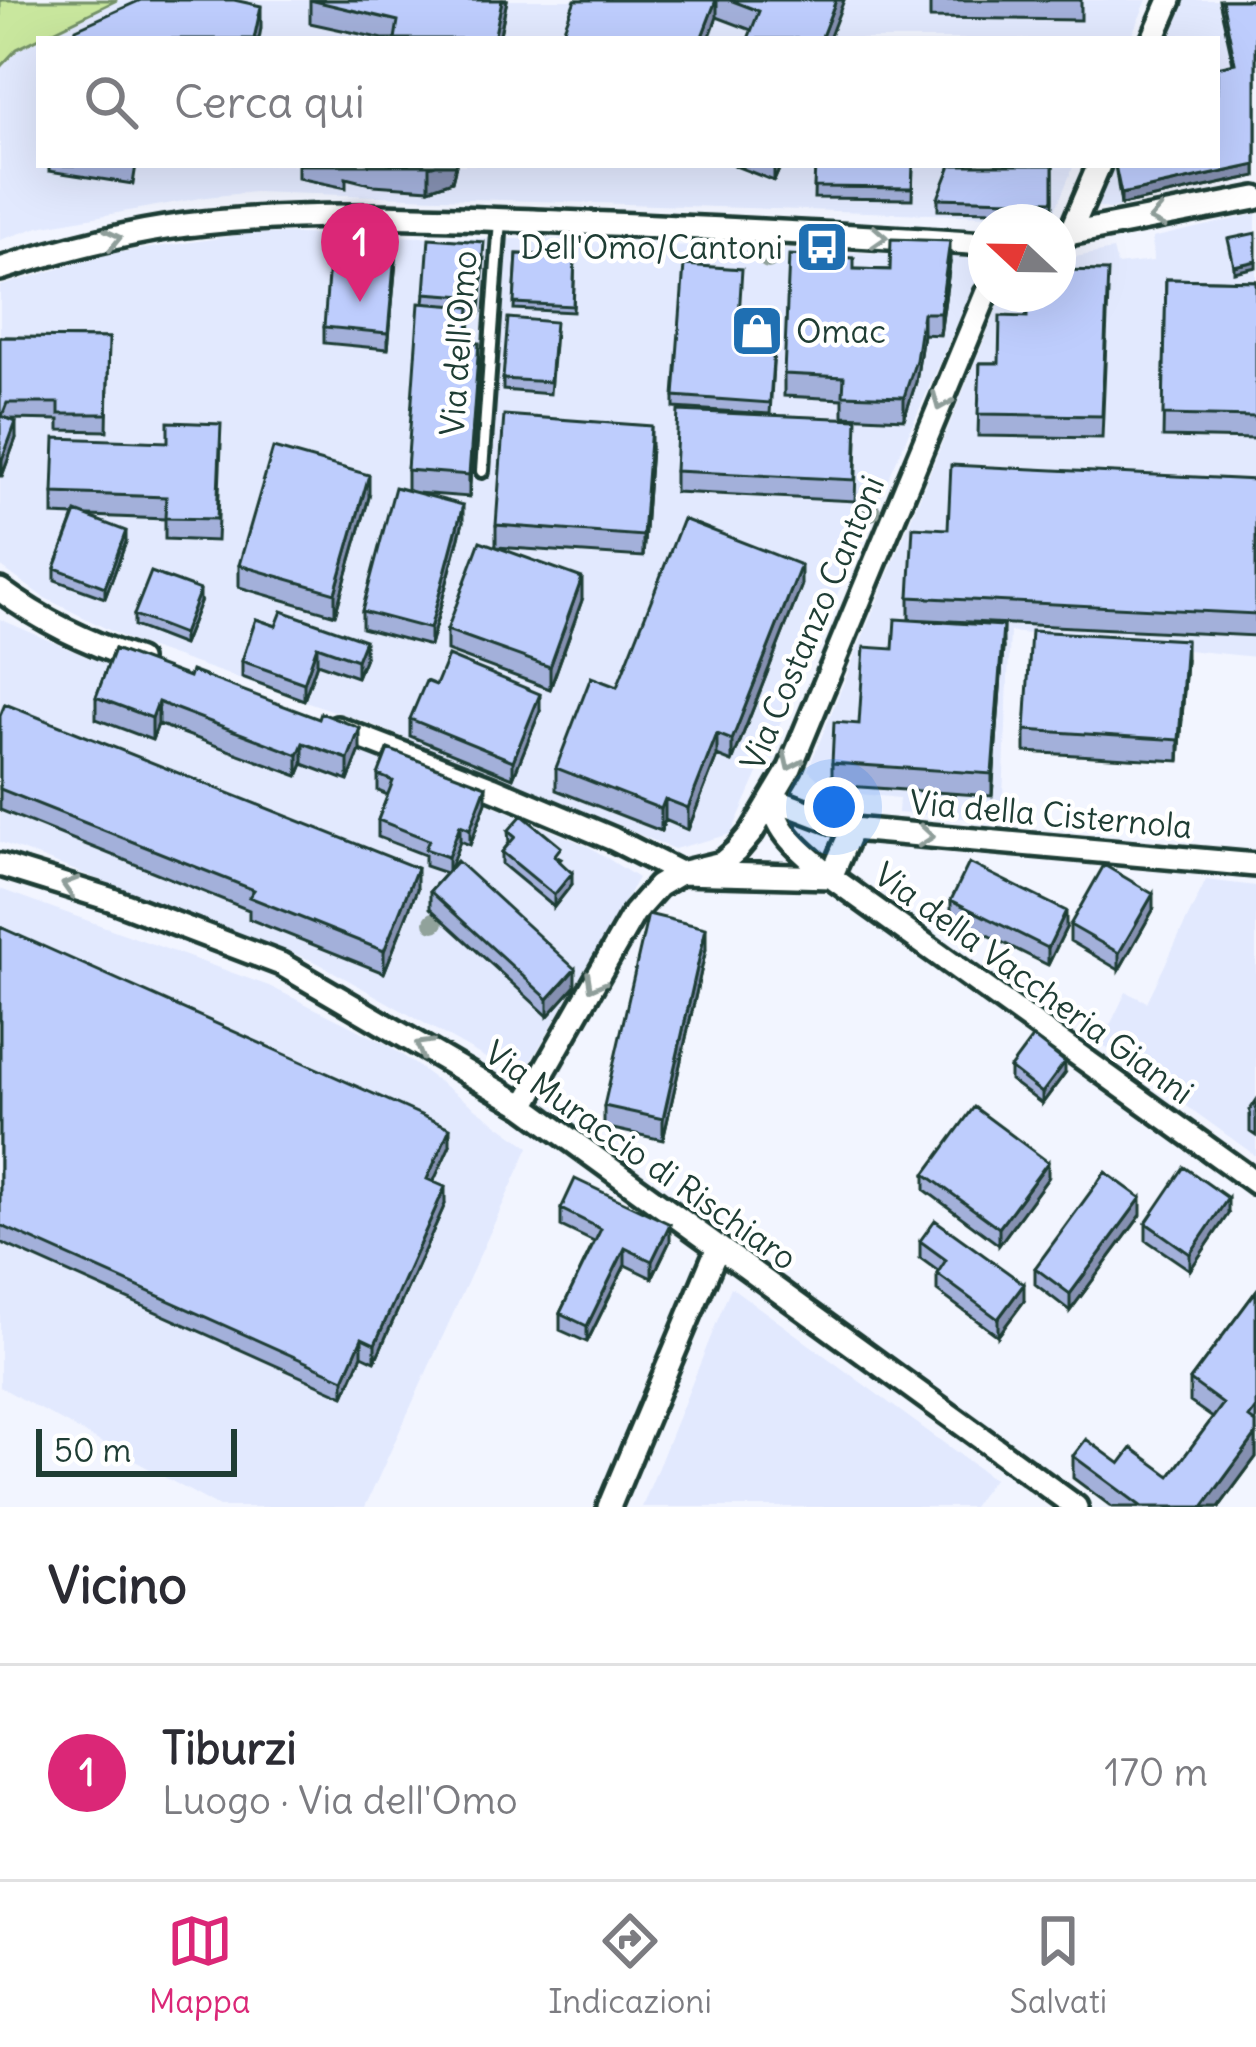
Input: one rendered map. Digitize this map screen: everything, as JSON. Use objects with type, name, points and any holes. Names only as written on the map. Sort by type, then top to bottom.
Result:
[{"type":"street","points":[[1154,36],[1170,0]]},
{"type":"street","points":[[1076,210],[1097,168]]},
{"type":"street","points":[[1076,234],[1256,199]]},
{"type":"street","name":"Via dell'Omo","points":[[0,269],[94,243],[192,224],[305,218],[742,229],[968,243]]},
{"type":"street","name":"Via Costanzo Cantoni","points":[[524,1106],[634,913],[650,894],[680,873],[722,863],[752,832],[773,799],[790,768],[979,312]]},
{"type":"street","points":[[0,590],[65,632],[166,669]]},
{"type":"street","name":"Via della Vaccheria Gianni","points":[[313,719],[614,839],[680,873],[831,877]]},
{"type":"street","name":"Via della Cisternola","points":[[773,799],[852,829],[1256,866]]},
{"type":"street","name":"Via della Vaccheria Gianni","points":[[773,799],[781,828],[831,877],[1256,1183]]},
{"type":"street","points":[[831,877],[852,829]]},
{"type":"street","name":"Via Muraccio di Rischiaro","points":[[0,865],[110,899],[281,964],[524,1106],[1076,1507]]},
{"type":"street","points":[[609,1507],[718,1247]]},
{"type":"lane","name":"Via dell'Omo","points":[[482,471],[500,220]]},
{"type":"shaded area","points":[[117,0],[1147,0],[1131,36],[44,36]]},
{"type":"shaded area","points":[[1183,0],[1256,0],[1256,176],[1109,209],[1096,206],[1112,168],[1220,168],[1220,36],[1168,36]]},
{"type":"shaded area","points":[[36,40],[36,168],[1073,168],[1058,204],[968,204],[968,215],[254,192],[39,227],[0,240],[0,67],[17,49]]},
{"type":"shaded area","points":[[1256,214],[1256,657],[1010,632],[1002,821],[898,813],[899,798],[831,791],[808,770],[996,312],[1076,312],[1076,257],[1113,250],[1117,265],[1153,261],[1152,238]]},
{"type":"shaded area","points":[[253,233],[968,257],[968,300],[731,834],[674,849],[366,722],[133,642],[43,597],[0,566],[0,286],[109,254]]},
{"type":"shaded area","points":[[0,619],[85,656],[371,753],[590,847],[638,878],[521,1078],[318,963],[0,842]]},
{"type":"shaded area","points":[[1206,880],[1256,886],[1256,1156],[1101,1044],[1126,992],[1147,1002]]},
{"type":"shaded area","points":[[0,889],[269,986],[387,1044],[529,1147],[365,1507],[219,1507],[0,1387]]},
{"type":"shaded area","points":[[731,1287],[993,1479],[972,1507],[642,1507]]},
{"type":"green space","points":[[0,0],[117,0],[36,36],[0,67]]},
{"type":"building","points":[[141,0],[234,0],[261,6],[255,36],[74,36],[76,29]]},
{"type":"building","points":[[310,0],[502,0],[495,36],[396,36],[398,21]]},
{"type":"building","points":[[575,0],[716,0],[702,36],[561,36]]},
{"type":"building","points":[[730,0],[836,0],[822,36],[749,36],[759,11]]},
{"type":"building","points":[[1222,0],[1256,0],[1256,165],[1121,194],[1116,168],[1220,168],[1220,66],[1235,63]]},
{"type":"building","points":[[815,168],[913,168],[912,188],[814,187]]},
{"type":"building","points":[[950,168],[1053,168],[1053,201],[938,198]]},
{"type":"building","points":[[1256,233],[1256,261],[1234,266],[1228,239]]},
{"type":"building","points":[[331,238],[396,243],[388,333],[324,327]]},
{"type":"building","points":[[429,238],[484,242],[480,297],[425,293]]},
{"type":"building","points":[[891,239],[950,241],[940,313],[923,313],[904,397],[843,395],[844,377],[784,374],[789,255],[854,258],[854,269],[890,270]]},
{"type":"building","points":[[517,254],[575,256],[573,306],[514,303]]},
{"type":"building","points":[[684,265],[742,269],[739,316],[776,318],[770,403],[674,396]]},
{"type":"building","points":[[1076,270],[1108,271],[1102,416],[978,414],[980,363],[999,363],[1000,316],[1027,317],[1027,312],[1076,312]]},
{"type":"building","points":[[1166,279],[1256,281],[1256,417],[1163,415]]},
{"type":"building","points":[[419,303],[470,307],[467,343],[479,343],[469,475],[407,470]]},
{"type":"building","points":[[508,318],[555,322],[550,382],[503,379]]},
{"type":"building","points":[[0,337],[109,338],[107,414],[59,414],[59,403],[7,403],[2,416],[16,422],[0,459]]},
{"type":"building","points":[[678,411],[857,419],[855,480],[675,471]]},
{"type":"building","points":[[504,415],[651,426],[643,536],[496,525]]},
{"type":"building","points":[[168,422],[221,424],[217,519],[165,518],[166,497],[53,493],[55,438],[168,442]]},
{"type":"building","points":[[273,448],[369,475],[335,593],[239,565]]},
{"type":"building","points":[[951,465],[1256,480],[1256,614],[909,597],[913,527],[948,529]]},
{"type":"building","points":[[395,487],[463,505],[430,629],[362,611]]},
{"type":"building","points":[[76,512],[126,531],[105,587],[55,568]]},
{"type":"building","points":[[683,519],[801,565],[732,740],[717,734],[688,808],[665,799],[661,809],[556,768],[591,677],[617,687]]},
{"type":"building","points":[[480,541],[582,578],[550,667],[447,630]]},
{"type":"building","points":[[151,572],[200,590],[183,634],[134,615]]},
{"type":"building","points":[[282,611],[365,640],[357,660],[317,646],[304,683],[242,661],[256,619],[276,626]]},
{"type":"building","points":[[895,619],[1003,626],[992,774],[832,763],[834,722],[859,724],[864,647],[893,649]]},
{"type":"building","points":[[1031,631],[1186,640],[1179,740],[1025,730]]},
{"type":"building","points":[[114,649],[189,677],[191,671],[319,719],[321,713],[360,728],[348,759],[303,743],[298,755],[158,702],[152,718],[96,697]]},
{"type":"building","points":[[448,656],[540,694],[513,761],[410,719],[426,681],[436,685]]},
{"type":"building","points":[[5,704],[417,868],[384,951],[249,897],[254,890],[0,789],[0,716]]},
{"type":"building","points":[[388,749],[486,786],[470,829],[460,825],[448,857],[425,849],[429,840],[378,820],[393,781],[378,775]]},
{"type":"building","points":[[522,815],[561,847],[554,856],[572,873],[554,895],[502,852],[515,837],[508,831]]},
{"type":"building","points":[[457,861],[575,969],[548,999],[430,891]]},
{"type":"building","points":[[969,863],[1066,911],[1048,948],[951,900]]},
{"type":"building","points":[[1104,865],[1153,894],[1119,953],[1070,925]]},
{"type":"building","points":[[648,914],[706,928],[663,1119],[604,1106]]},
{"type":"building","points":[[0,927],[450,1128],[427,1179],[445,1187],[375,1344],[362,1338],[344,1379],[0,1225]]},
{"type":"building","points":[[1033,1037],[1065,1062],[1042,1093],[1010,1068]]},
{"type":"building","points":[[974,1107],[1048,1162],[999,1228],[925,1174]]},
{"type":"building","points":[[1184,1167],[1228,1198],[1190,1254],[1146,1223]]},
{"type":"building","points":[[1105,1172],[1141,1198],[1070,1294],[1035,1268]]},
{"type":"building","points":[[575,1179],[670,1224],[652,1261],[625,1248],[587,1326],[560,1313],[601,1229],[561,1209]]},
{"type":"building","points":[[935,1220],[1024,1284],[998,1319],[937,1274],[946,1260],[920,1241]]},
{"type":"building","points":[[1256,1291],[1256,1408],[1249,1418],[1256,1423],[1256,1435],[1203,1507],[1142,1507],[1073,1456],[1086,1439],[1120,1464],[1132,1448],[1170,1476],[1223,1404],[1190,1380]]},
{"type":"place","name":"Dell'Omo/Cantoni","points":[[822,247]]},
{"type":"place","name":"Tiburzi","points":[[360,302]]},
{"type":"place","name":"Omac","points":[[757,331]]}]
